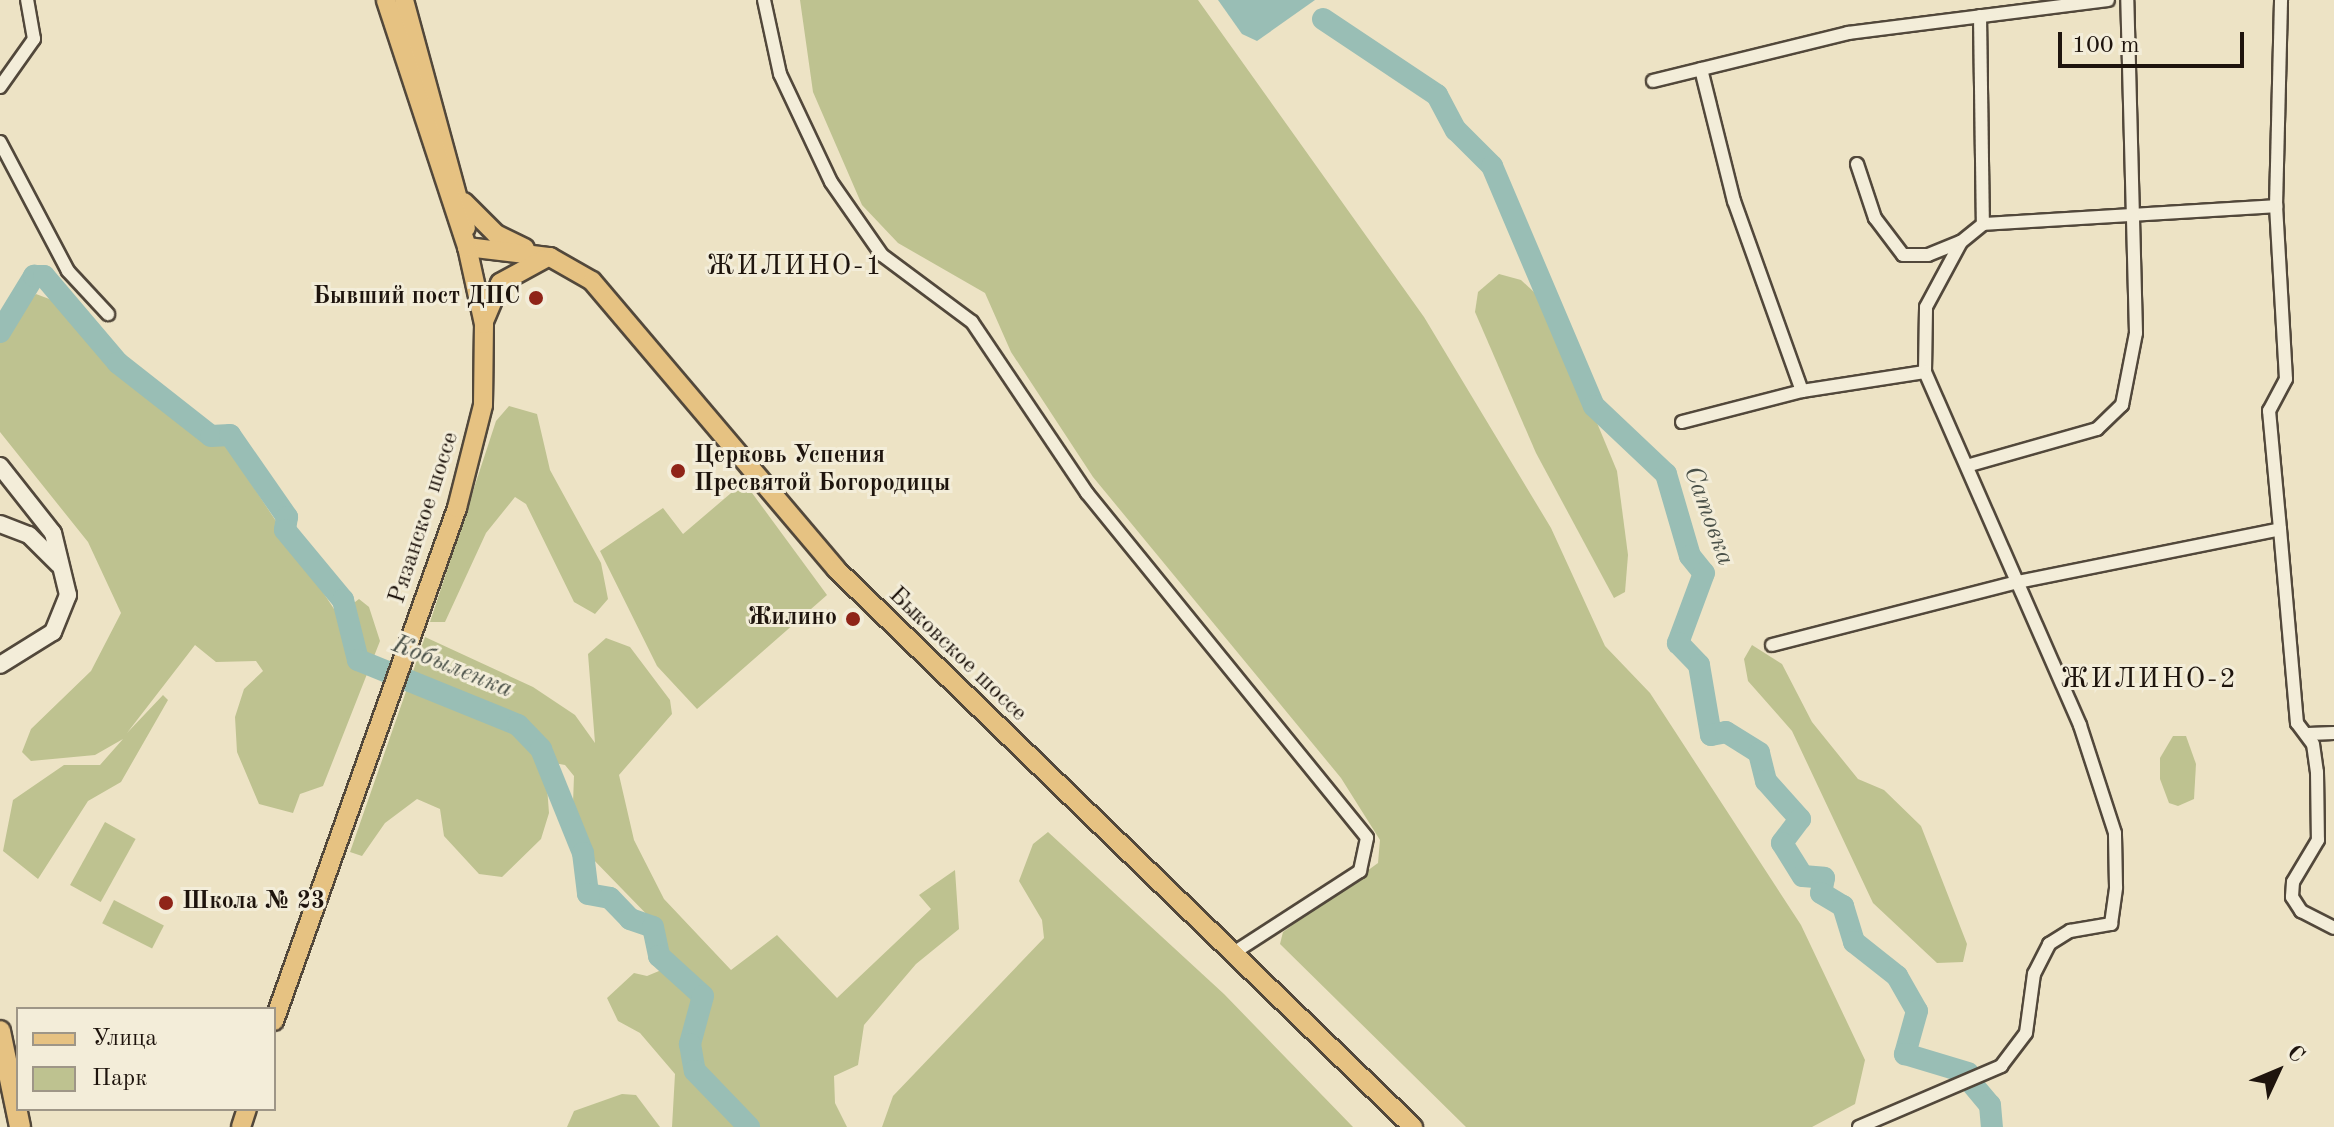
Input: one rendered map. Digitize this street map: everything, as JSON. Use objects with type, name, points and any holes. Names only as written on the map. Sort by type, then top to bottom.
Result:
[{"type":"highway","points":[[0,1031],[16,1100]]},
{"type":"main road","name":"Рязанское шоссе","points":[[276,1015],[474,453],[486,371],[484,324],[467,247],[386,0]]},
{"type":"main road","name":"Рязанское шоссе","points":[[404,0],[464,202],[467,247]]},
{"type":"main road","points":[[464,202],[496,234],[550,257]]},
{"type":"main road","name":"Быковское шоссе","points":[[467,247],[550,257],[618,306],[861,595],[1235,952],[1413,1127]]},
{"type":"main road","points":[[484,324],[500,283],[550,257]]},
{"type":"main road","points":[[0,466],[53,533],[68,595],[53,632],[0,665]]},
{"type":"main road","points":[[0,524],[44,546],[66,577]]},
{"type":"main road","points":[[10,1072],[16,1094]]},
{"type":"street","points":[[0,87],[34,39],[27,0]]},
{"type":"street","points":[[764,0],[780,74],[831,182],[882,255],[972,322],[1087,493],[1367,838],[1360,871],[1235,952]]},
{"type":"street","points":[[1653,81],[1848,33],[2108,0]]},
{"type":"street","points":[[1970,465],[2113,421],[2136,333],[2127,0]]},
{"type":"street","points":[[2281,0],[2276,206],[2286,379],[2269,411],[2297,723],[2308,734],[2316,755],[2318,840],[2293,882],[2292,897],[2301,911],[2334,928]]},
{"type":"street","points":[[1980,16],[1983,224]]},
{"type":"street","points":[[1701,69],[1734,201],[1802,391]]},
{"type":"street","points":[[0,142],[68,271],[108,314]]},
{"type":"street","points":[[1857,164],[1875,218],[1903,255],[1928,255],[1961,242],[1983,224],[2133,212],[2276,206]]},
{"type":"street","points":[[1859,1127],[2001,1066],[2026,1033],[2034,974],[2049,944],[2070,931],[2111,924],[2115,833],[2080,725],[1970,465],[1925,372],[1926,307],[1961,242]]},
{"type":"street","points":[[1682,422],[1802,391],[1925,372]]},
{"type":"street","points":[[1772,645],[2018,582],[2280,529]]},
{"type":"street","points":[[2308,734],[2334,733]]},
{"type":"green space","points":[[800,0],[1198,0],[1424,317],[1551,528],[1605,646],[1650,693],[1801,925],[1865,1060],[1855,1104],[1812,1127],[1466,1127],[1280,944],[1283,932],[1378,863],[1380,840],[1341,778],[1093,477],[1011,352],[985,293],[898,243],[862,205],[813,92]]},
{"type":"green space","points":[[1499,274],[1521,280],[1548,305],[1617,471],[1628,555],[1625,592],[1614,598],[1536,453],[1475,312],[1478,292]]},
{"type":"green space","points":[[36,294],[60,303],[113,371],[227,447],[338,615],[359,599],[369,607],[380,641],[323,786],[300,794],[293,813],[259,804],[237,752],[235,717],[244,689],[263,671],[256,661],[216,662],[195,645],[127,733],[163,695],[168,700],[121,782],[88,801],[38,879],[3,851],[13,800],[64,765],[100,765],[123,739],[95,755],[31,761],[22,752],[31,729],[91,671],[121,613],[88,542],[0,432],[0,341]]},
{"type":"green space","points":[[509,406],[537,414],[550,470],[601,563],[608,599],[595,614],[574,602],[526,504],[515,497],[486,533],[445,622],[430,622],[496,421]]},
{"type":"green space","points":[[744,482],[827,595],[697,709],[657,666],[600,551],[663,508],[683,534]]},
{"type":"green space","points":[[425,637],[533,687],[575,715],[595,743],[588,654],[606,638],[630,647],[670,700],[672,714],[619,775],[634,840],[664,899],[731,970],[777,935],[837,998],[931,909],[919,895],[955,870],[959,929],[916,964],[864,1025],[858,1065],[834,1076],[835,1103],[847,1127],[672,1127],[675,1074],[640,1033],[618,1021],[607,998],[634,973],[647,976],[671,966],[668,951],[660,928],[587,853],[573,803],[574,776],[565,765],[554,763],[546,773],[549,813],[541,839],[502,877],[479,874],[444,836],[440,809],[417,799],[385,823],[362,856],[350,852]]},
{"type":"green space","points":[[1752,645],[1782,664],[1812,722],[1858,779],[1884,790],[1921,826],[1967,944],[1963,962],[1937,963],[1873,903],[1792,731],[1748,681],[1744,659]]},
{"type":"green space","points":[[2173,736],[2186,736],[2196,764],[2194,799],[2178,806],[2169,803],[2160,779],[2160,758]]},
{"type":"green space","points":[[105,822],[136,839],[101,902],[70,885]]},
{"type":"green space","points":[[1048,832],[1224,994],[1353,1127],[882,1127],[893,1096],[1044,938],[1042,920],[1019,881],[1033,844]]},
{"type":"green space","points":[[114,900],[164,925],[152,949],[102,923]]},
{"type":"green space","points":[[622,1094],[636,1095],[660,1127],[567,1127],[574,1111]]},
{"type":"water","points":[[1218,0],[1315,0],[1257,41],[1242,34]]},
{"type":"waterway","name":"Сатовка","points":[[1323,19],[1437,95],[1456,130],[1492,166],[1594,406],[1666,474],[1690,556],[1704,573],[1678,643],[1699,665],[1711,735],[1726,732],[1759,753],[1766,781],[1800,819],[1782,843],[1803,876],[1824,878],[1821,893],[1843,906],[1854,942],[1897,976],[1917,1011],[1905,1054],[1968,1073]]},
{"type":"waterway","name":"Кобыленка","points":[[0,332],[34,276],[44,276],[118,363],[211,436],[230,435],[287,517],[285,530],[343,600],[358,660],[518,725],[541,749],[583,853],[588,894],[610,898],[630,919],[653,927],[659,956],[703,996],[690,1044],[695,1071],[749,1127]]},
{"type":"waterway","name":"Сатовка","points":[[1973,1085],[1990,1105],[1992,1127]]},
{"type":"place","name":"Бывший пост ДПС","points":[[536,298]]},
{"type":"place","name":"Церковь Успения Пресвятой Богородицы","points":[[678,471]]},
{"type":"place","name":"Жилино","points":[[853,619]]},
{"type":"place","name":"Школа № 23","points":[[166,903]]},
{"type":"district","name":"ЖИЛИНО-1","points":[[795,267]]},
{"type":"district","name":"ЖИЛИНО-2","points":[[2149,680]]}]
